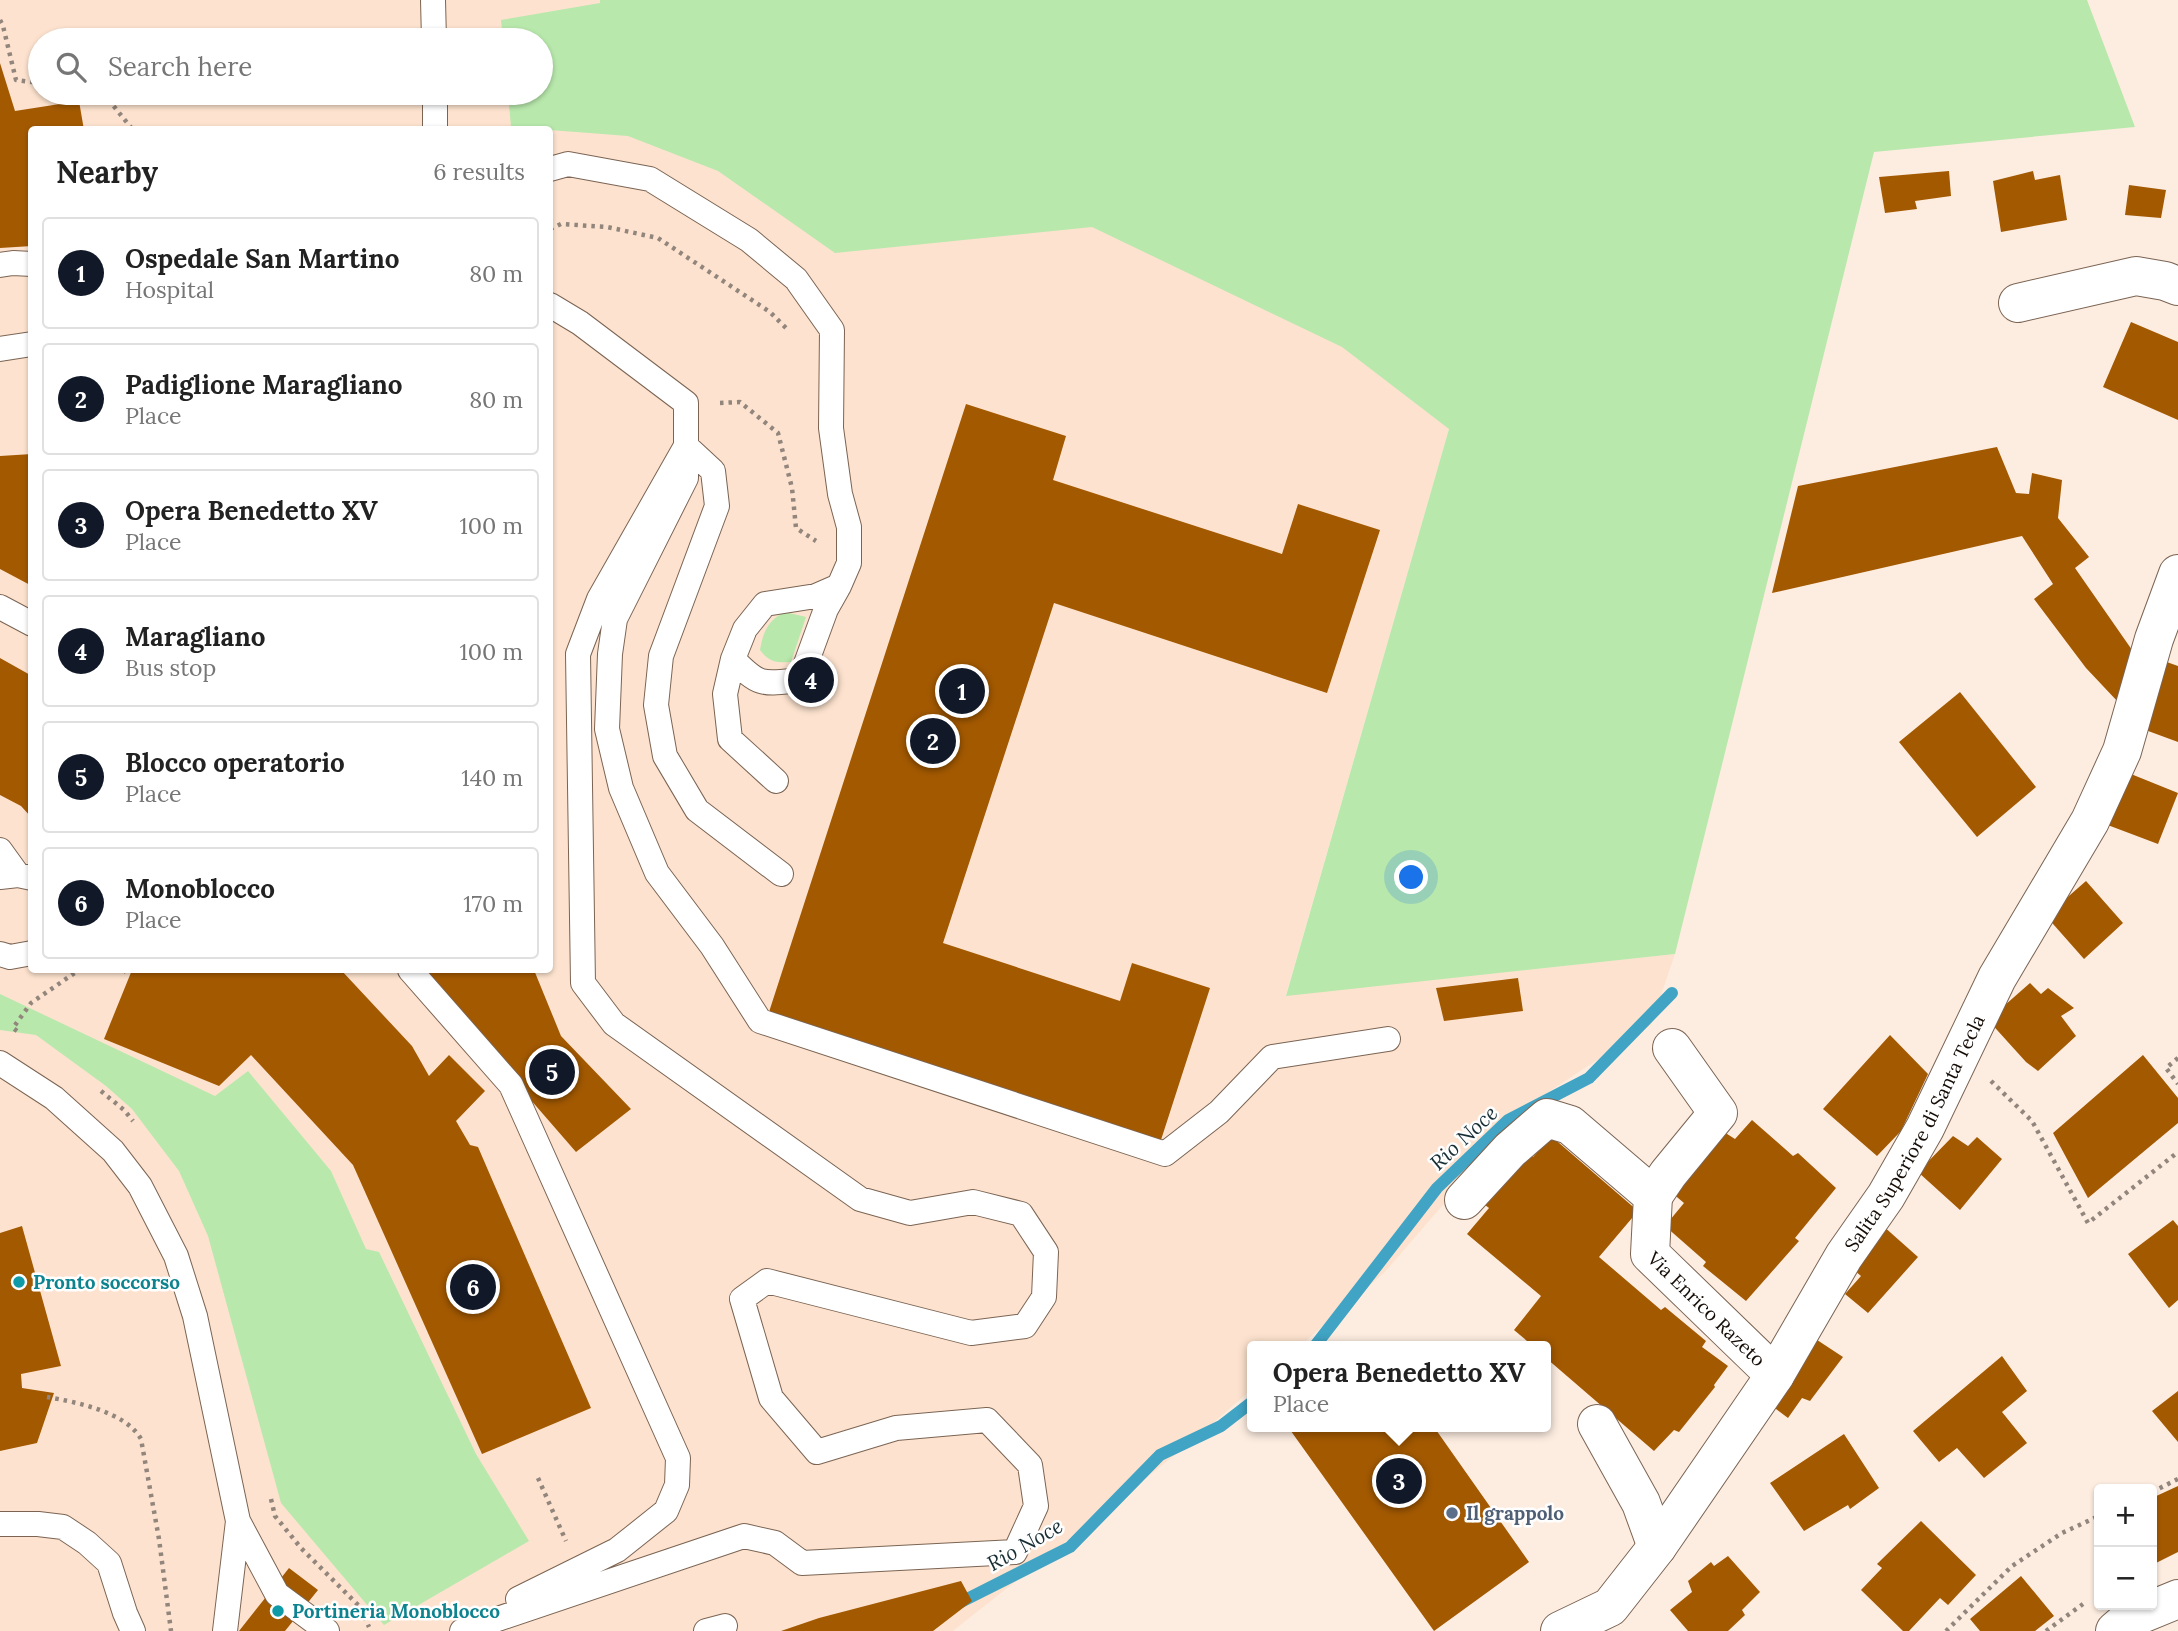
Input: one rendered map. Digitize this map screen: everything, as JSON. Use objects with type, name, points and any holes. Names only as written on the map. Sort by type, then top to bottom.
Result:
[{"type":"street","points":[[2018,303],[2136,276],[2178,286]]},
{"type":"street","name":"Salita Superiore di Santa Tecla","points":[[1560,1631],[1610,1607],[1657,1547],[1775,1374],[1844,1256],[1886,1196],[1963,1054],[1997,978],[2090,821],[2122,751],[2154,639],[2178,574]]},
{"type":"street","points":[[1464,1200],[1510,1150],[1547,1118],[1570,1125],[1653,1196],[1718,1113],[1672,1048]]},
{"type":"street","name":"Via Enrico Razeto","points":[[1653,1196],[1650,1254],[1775,1374]]},
{"type":"street","points":[[1597,1424],[1641,1503],[1657,1547]]},
{"type":"street","points":[[2115,1631],[2129,1619],[2178,1599]]},
{"type":"lane","points":[[433,0],[434,28]]},
{"type":"lane","points":[[435,105],[435,126]]},
{"type":"lane","points":[[553,168],[568,164],[650,179],[749,240],[796,279],[832,330],[831,428],[840,494],[849,527],[849,563],[825,610],[800,680],[765,684],[746,673],[733,659]]},
{"type":"lane","points":[[0,265],[28,264]]},
{"type":"lane","points":[[553,307],[580,323],[686,403],[686,478],[615,620],[610,654],[607,729],[621,788],[657,873],[712,946],[760,1021],[1165,1154],[1219,1112],[1272,1057],[1388,1038]]},
{"type":"lane","points":[[0,349],[28,345]]},
{"type":"lane","points":[[686,446],[713,471],[718,506],[661,656],[656,705],[665,755],[697,810],[781,874]]},
{"type":"lane","points":[[462,1631],[744,1536],[775,1543],[802,1563],[1015,1552],[1036,1506],[1030,1465],[987,1420],[896,1428],[817,1452],[772,1398],[742,1299],[767,1281],[971,1333],[1025,1326],[1044,1297],[1046,1252],[1021,1214],[973,1202],[910,1213],[860,1199],[614,1024],[583,983],[578,654],[599,599],[686,446]]},
{"type":"lane","points":[[776,781],[730,738],[725,694],[733,659],[745,629],[765,604],[816,596],[839,586]]},
{"type":"lane","points":[[0,607],[28,622]]},
{"type":"lane","points":[[0,849],[17,876]]},
{"type":"lane","points":[[0,954],[10,957],[28,954]]},
{"type":"lane","points":[[413,973],[511,1085],[678,1458],[677,1485],[666,1511],[617,1550],[455,1631]]},
{"type":"lane","points":[[0,1063],[54,1098],[113,1151],[140,1186],[176,1256],[195,1315],[238,1521],[277,1594],[327,1631]]},
{"type":"lane","points":[[225,1631],[238,1521]]},
{"type":"lane","points":[[0,1524],[63,1527],[87,1543],[109,1563],[133,1631]]},
{"type":"path","points":[[0,20],[4,26],[16,80],[28,82]]},
{"type":"path","points":[[113,105],[130,126]]},
{"type":"path","points":[[553,228],[561,224],[607,227],[658,238],[770,312],[789,331]]},
{"type":"path","points":[[686,403],[740,402],[778,433],[792,488],[796,528],[849,563]]},
{"type":"path","points":[[13,1028],[31,1003],[75,973]]},
{"type":"path","points":[[1963,1054],[2032,1121],[2088,1223],[2178,1152]]},
{"type":"path","points":[[2178,1058],[2166,1068],[2178,1084]]},
{"type":"path","points":[[47,1397],[107,1413],[135,1429],[141,1439],[159,1539],[171,1631]]},
{"type":"path","points":[[538,1478],[579,1570]]},
{"type":"path","points":[[2157,1490],[2178,1479]]},
{"type":"path","points":[[1946,1631],[2012,1566],[2062,1533],[2094,1518]]},
{"type":"path","points":[[2046,1631],[2087,1601]]},
{"type":"shaded area","points":[[0,0],[1330,0],[1449,429],[1286,995],[1675,954],[1651,1025],[1530,1104],[1385,1272],[1306,1341],[1247,1341],[1247,1393],[1194,1440],[953,1631],[0,1631]]},
{"type":"green space","points":[[600,0],[2087,0],[2135,127],[1874,152],[1675,954],[1286,996],[1449,429],[1342,347],[1092,227],[835,253],[718,171],[628,136],[553,130],[553,126],[511,126],[509,105],[553,105],[553,28],[502,28],[501,20],[600,3]]},
{"type":"green space","points":[[785,612],[806,617],[791,662],[777,662],[760,650],[767,627]]},
{"type":"green space","points":[[0,994],[215,1096],[248,1071],[331,1171],[366,1249],[379,1252],[476,1454],[529,1541],[384,1625],[281,1503],[208,1236],[179,1171],[132,1109],[106,1086],[36,1035],[0,1030]]},
{"type":"building","points":[[0,63],[15,111],[53,105],[80,105],[83,126],[28,126],[28,246],[0,248]]},
{"type":"building","points":[[1949,171],[1951,196],[1915,201],[1917,209],[1885,213],[1879,177]]},
{"type":"building","points":[[2033,171],[2035,180],[2060,175],[2067,220],[2001,232],[1993,181]]},
{"type":"building","points":[[2129,185],[2166,190],[2161,218],[2125,215]]},
{"type":"building","points":[[2131,322],[2178,342],[2178,420],[2103,387]]},
{"type":"building","points":[[966,404],[1066,436],[1053,480],[1282,554],[1298,504],[1380,530],[1327,693],[1054,603],[943,943],[1120,1001],[1132,963],[1210,988],[1161,1140],[769,1012]]},
{"type":"building","points":[[1997,447],[2016,493],[2029,494],[2032,473],[2062,480],[2058,518],[2089,557],[2075,568],[2139,660],[2119,703],[2086,668],[2034,599],[2053,584],[2022,536],[1772,593],[1798,486]]},
{"type":"building","points":[[28,454],[28,584],[0,569],[0,456]]},
{"type":"building","points":[[0,658],[28,674],[28,814],[21,806],[0,795]]},
{"type":"building","points":[[2161,660],[2178,666],[2178,742],[2140,728]]},
{"type":"building","points":[[1960,692],[2036,787],[1977,837],[1899,742]]},
{"type":"building","points":[[2126,772],[2178,793],[2158,844],[2105,824]]},
{"type":"building","points":[[2086,881],[2123,923],[2084,959],[2046,916]]},
{"type":"building","points":[[131,973],[344,973],[412,1046],[429,1076],[449,1055],[485,1091],[456,1121],[470,1145],[478,1147],[591,1408],[482,1454],[353,1165],[251,1055],[219,1086],[104,1039]]},
{"type":"building","points":[[421,973],[535,973],[561,1036],[631,1109],[576,1152]]},
{"type":"building","points":[[1518,978],[1523,1011],[1444,1021],[1436,988]]},
{"type":"building","points":[[2030,983],[2041,994],[2048,988],[2074,1008],[2061,1016],[2076,1036],[2038,1071],[2026,1062],[1988,1020]]},
{"type":"building","points":[[1890,1035],[1928,1074],[1901,1131],[1877,1156],[1823,1109]]},
{"type":"building","points":[[2143,1055],[2178,1098],[2178,1123],[2088,1198],[2053,1133]]},
{"type":"building","points":[[1752,1120],[1793,1156],[1798,1153],[1836,1188],[1795,1238],[1799,1241],[1746,1301],[1703,1266],[1706,1262],[1665,1226],[1684,1203],[1671,1192],[1724,1132],[1735,1139]]},
{"type":"building","points":[[1551,1136],[1638,1211],[1599,1257],[1661,1310],[1665,1307],[1706,1341],[1702,1347],[1728,1366],[1679,1432],[1674,1430],[1654,1451],[1551,1362],[1551,1341],[1527,1341],[1514,1330],[1541,1296],[1467,1234],[1489,1208],[1481,1202],[1526,1150],[1533,1157]]},
{"type":"building","points":[[1953,1136],[1968,1146],[1977,1137],[2002,1159],[1960,1210],[1918,1172]]},
{"type":"building","points":[[2173,1220],[2178,1226],[2178,1300],[2169,1308],[2128,1254]]},
{"type":"building","points":[[1882,1225],[1918,1257],[1868,1313],[1845,1294],[1861,1276],[1848,1265]]},
{"type":"building","name":"Pronto soccorso","points":[[22,1226],[61,1366],[21,1374],[22,1388],[54,1393],[37,1443],[0,1451],[0,1233]]},
{"type":"building","points":[[1808,1334],[1843,1357],[1810,1401],[1802,1398],[1788,1418],[1768,1403]]},
{"type":"building","points":[[2002,1356],[2027,1391],[2002,1412],[2027,1443],[1984,1478],[1957,1448],[1939,1462],[1913,1431]]},
{"type":"building","points":[[2178,1391],[2178,1442],[2152,1411]]},
{"type":"building","points":[[1292,1432],[1438,1432],[1529,1562],[1434,1631]]},
{"type":"building","points":[[1844,1434],[1879,1488],[1850,1509],[1848,1505],[1804,1531],[1770,1483]]},
{"type":"building","points":[[2178,1486],[2178,1552],[2157,1562],[2157,1547],[2157,1496]]},
{"type":"building","points":[[1921,1521],[1976,1575],[1948,1605],[1940,1598],[1909,1631],[1903,1631],[1861,1590],[1882,1568],[1877,1564]]},
{"type":"building","points":[[1728,1556],[1760,1592],[1742,1610],[1745,1615],[1728,1631],[1688,1631],[1670,1610],[1692,1592],[1688,1581],[1711,1562],[1714,1566]]},
{"type":"building","name":"Portineria Monoblocco","points":[[289,1568],[318,1590],[285,1631],[239,1631]]},
{"type":"building","points":[[2021,1576],[2054,1616],[2035,1631],[1980,1631],[1970,1619]]},
{"type":"building","points":[[961,1581],[972,1601],[933,1631],[781,1631],[819,1618]]},
{"type":"waterway","name":"Rio Noce","points":[[1319,1341],[1437,1188],[1508,1120],[1589,1078],[1672,993]]},
{"type":"waterway","name":"Rio Noce","points":[[955,1605],[1070,1547],[1160,1455],[1221,1426],[1247,1406]]},
{"type":"place","name":"Maragliano","points":[[811,680]]},
{"type":"place","name":"Ospedale San Martino","points":[[962,691]]},
{"type":"place","name":"Padiglione Maragliano","points":[[933,741]]},
{"type":"place","name":"Blocco operatorio","points":[[552,1072]]},
{"type":"place","name":"Pronto soccorso","points":[[19,1282]]},
{"type":"place","name":"Monoblocco","points":[[473,1287]]},
{"type":"place","name":"Opera Benedetto XV","points":[[1399,1481]]},
{"type":"place","name":"Il grappolo","points":[[1452,1513]]},
{"type":"place","name":"Portineria Monoblocco","points":[[278,1611]]}]
